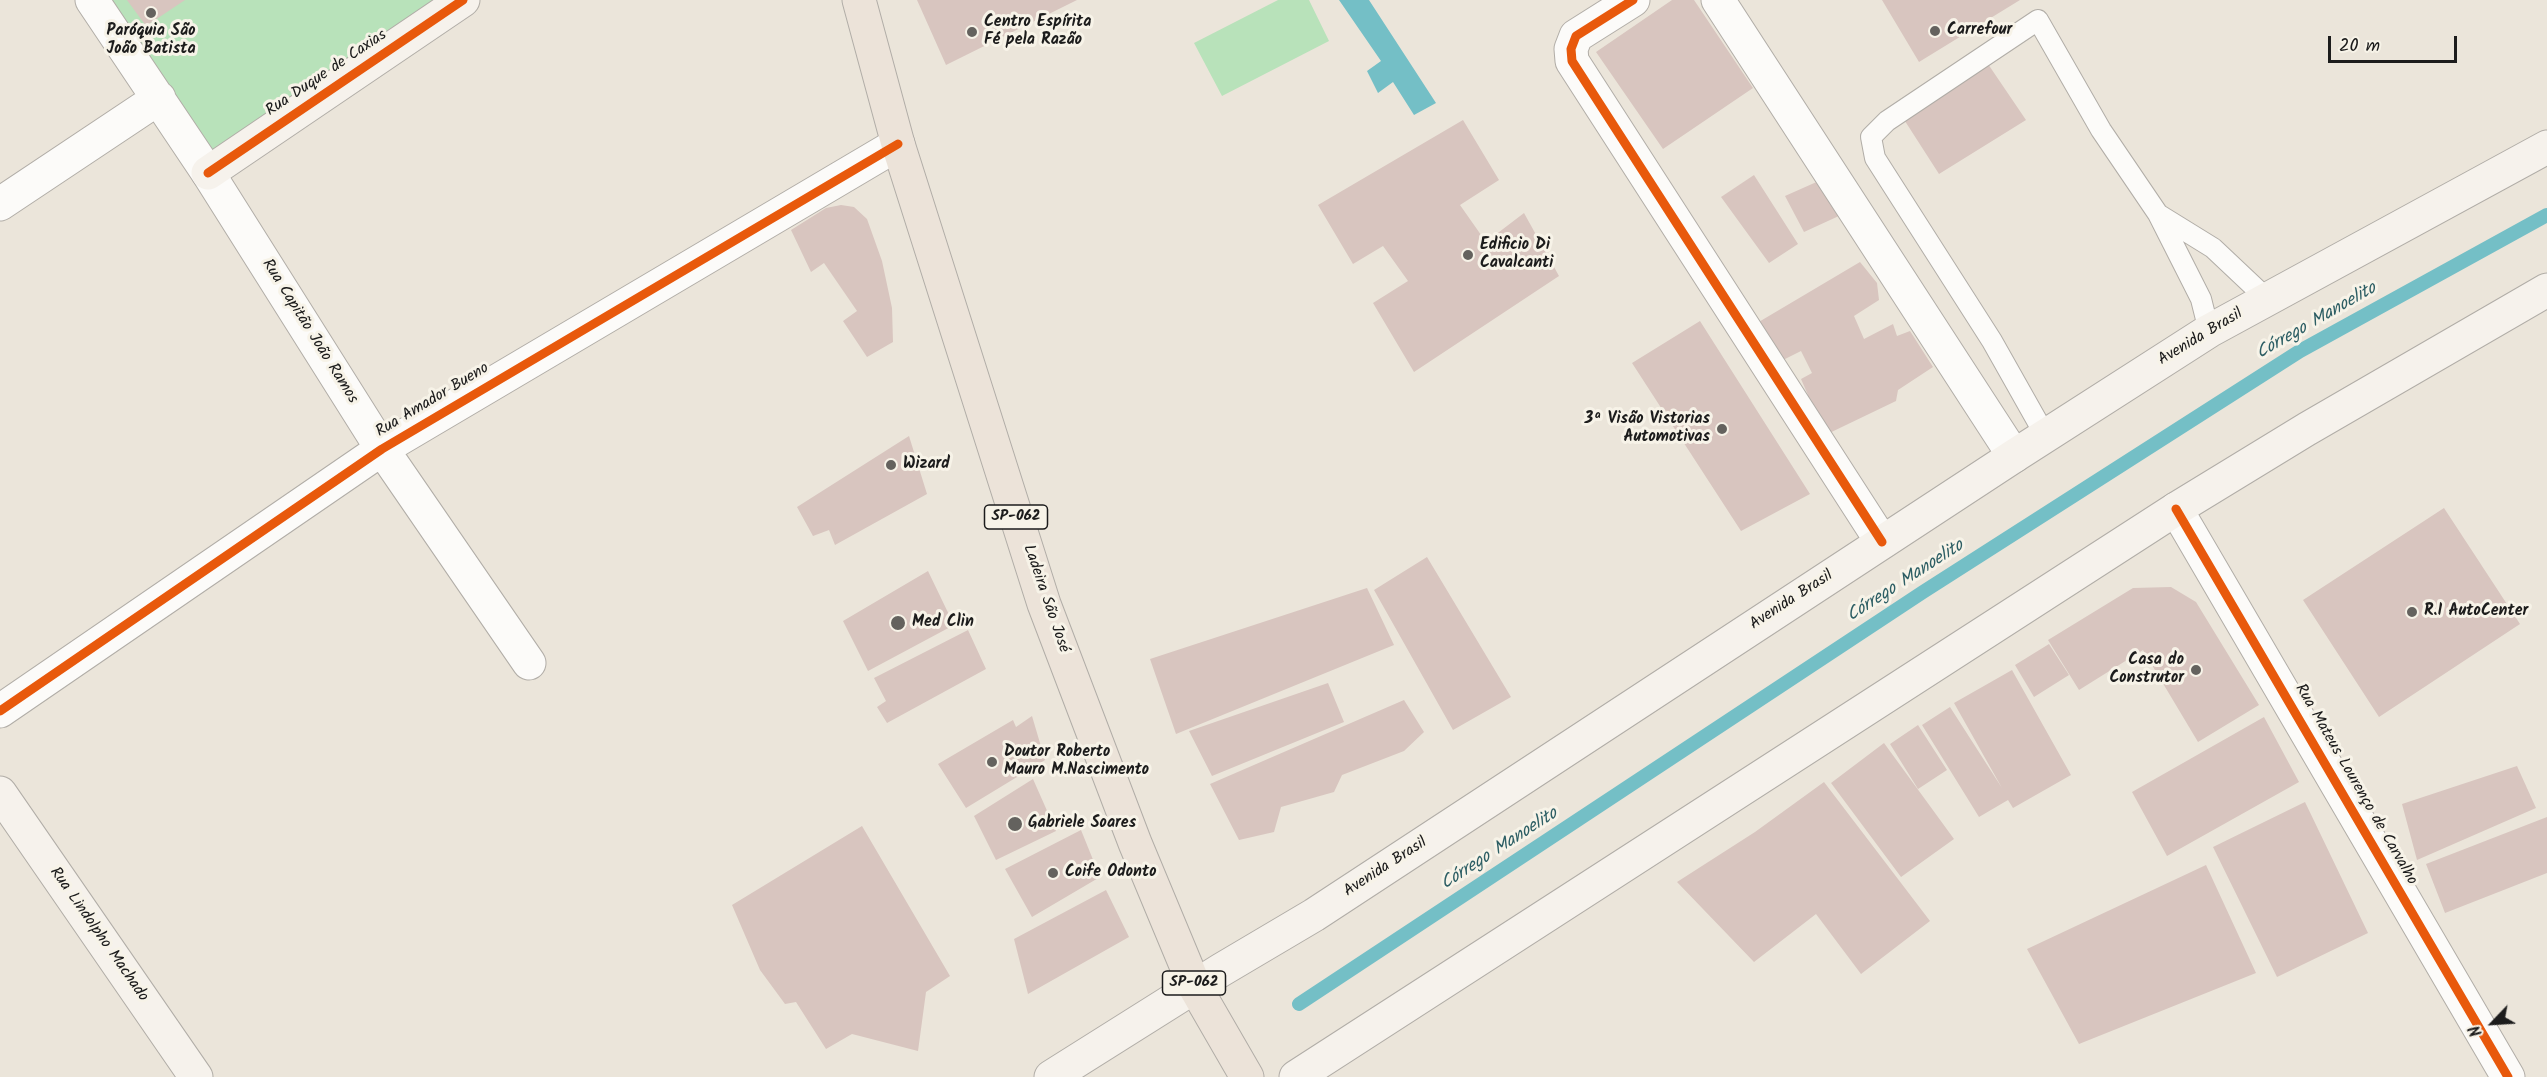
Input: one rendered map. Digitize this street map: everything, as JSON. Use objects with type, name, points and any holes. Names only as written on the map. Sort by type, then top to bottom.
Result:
[{"type":"main road","name":"Rua Duque de Caxias","points":[[208,173],[463,0]]},
{"type":"main road","name":"Ladeira São José","points":[[859,0],[898,144],[1044,604],[1135,843],[1195,987],[1247,1077]]},
{"type":"main road","name":"Avenida Brasil","points":[[1051,1077],[1314,915],[2045,435],[2209,331],[2547,147]]},
{"type":"main road","points":[[1296,1077],[2176,508],[2547,290]]},
{"type":"main road","name":"Rua Lindolpho Machado","points":[[0,793],[196,1077]]},
{"type":"street","name":"Rua Capitão João Ramos","points":[[92,0],[208,173],[382,448],[529,663]]},
{"type":"street","points":[[1633,0],[1576,36],[1571,49],[1572,61],[1882,542]]},
{"type":"street","points":[[1718,0],[2014,456]]},
{"type":"street","points":[[0,204],[159,98]]},
{"type":"street","name":"Rua Amador Bueno","points":[[0,711],[382,448],[898,144]]},
{"type":"street","name":"Rua Mateus Lourenço de Carvalho","points":[[2176,508],[2508,1077]]},
{"type":"lane","points":[[2045,435],[1992,341],[1875,158],[1871,137],[1887,121],[2038,20],[2102,130],[2158,214],[2201,298],[2209,331]]},
{"type":"lane","points":[[2158,214],[2213,248],[2266,298]]},
{"type":"green space","points":[[94,0],[464,0],[208,169]]},
{"type":"green space","points":[[1278,0],[1309,0],[1329,41],[1222,96],[1194,43]]},
{"type":"water","points":[[1339,0],[1369,0],[1436,103],[1414,115],[1393,82],[1378,93],[1367,71],[1381,61]]},
{"type":"building","name":"Paróquia São João Batista","points":[[127,0],[185,0],[146,26]]},
{"type":"building","name":"Centro Espírita Fé pela Razão","points":[[917,0],[1077,0],[946,65]]},
{"type":"building","points":[[1672,0],[1694,0],[1753,88],[1663,149],[1596,52]]},
{"type":"building","name":"Carrefour","points":[[1882,0],[2020,0],[1919,62]]},
{"type":"building","name":"Carrefour","points":[[1988,64],[2026,120],[1939,174],[1903,118]]},
{"type":"building","name":"Edificio Di Cavalcanti","points":[[1463,120],[1499,180],[1460,205],[1486,242],[1524,213],[1559,276],[1414,372],[1373,303],[1408,281],[1383,246],[1353,264],[1318,205]]},
{"type":"building","points":[[1754,175],[1798,244],[1769,263],[1721,197]]},
{"type":"building","points":[[1821,180],[1841,215],[1804,232],[1785,196]]},
{"type":"building","points":[[841,205],[854,207],[867,219],[882,261],[892,308],[893,342],[867,357],[843,321],[857,311],[824,263],[811,272],[791,230],[826,208]]},
{"type":"building","points":[[1860,262],[1877,283],[1879,300],[1854,316],[1864,339],[1893,324],[1897,336],[1910,331],[1933,367],[1898,390],[1896,401],[1819,438],[1798,399],[1808,395],[1801,379],[1812,373],[1801,351],[1781,361],[1752,326]]},
{"type":"building","name":"3ª Visão Vistorias Automotivas","points":[[1700,321],[1810,494],[1741,531],[1632,363]]},
{"type":"building","name":"Wizard","points":[[909,436],[927,494],[835,545],[829,530],[813,536],[797,507]]},
{"type":"building","name":"R.I AutoCenter","points":[[2444,508],[2520,624],[2379,717],[2303,600]]},
{"type":"building","points":[[1427,557],[1511,697],[1453,730],[1374,590]]},
{"type":"building","name":"Med Clin","points":[[928,571],[954,625],[868,671],[843,621]]},
{"type":"building","name":"Casa do Construtor","points":[[2171,587],[2196,602],[2259,705],[2198,742],[2143,650],[2079,690],[2048,640],[2133,588]]},
{"type":"building","points":[[1367,588],[1394,645],[1176,734],[1150,659]]},
{"type":"building","points":[[968,630],[986,669],[887,723],[877,707],[886,701],[874,678]]},
{"type":"building","points":[[2049,644],[2069,675],[2034,697],[2015,665]]},
{"type":"building","points":[[2012,670],[2071,775],[2013,808],[2008,800],[1979,817],[1922,725],[1950,707],[2002,788],[1954,703]]},
{"type":"building","points":[[1328,683],[1344,722],[1212,776],[1189,731]]},
{"type":"building","points":[[1404,700],[1424,732],[1404,751],[1342,775],[1334,792],[1281,807],[1274,832],[1239,840],[1210,784]]},
{"type":"building","name":"Doutor Roberto Mauro M.Nascimento","points":[[1032,716],[1045,760],[966,808],[938,764],[1013,720],[1016,727]]},
{"type":"building","points":[[2264,717],[2299,782],[2167,856],[2132,792]]},
{"type":"building","points":[[1918,725],[1947,770],[1918,789],[1890,744]]},
{"type":"building","points":[[1884,743],[1954,839],[1901,877],[1831,783]]},
{"type":"building","points":[[2517,766],[2536,808],[2417,860],[2402,804]]},
{"type":"building","name":"Gabriele Soares","points":[[1033,779],[1056,831],[996,860],[974,816]]},
{"type":"building","points":[[1824,782],[1930,921],[1861,974],[1816,914],[1754,962],[1677,882],[1755,832]]},
{"type":"building","points":[[2305,802],[2368,933],[2277,977],[2213,847]]},
{"type":"building","points":[[2547,817],[2547,873],[2445,913],[2426,864]]},
{"type":"building","points":[[862,826],[950,976],[926,992],[918,1051],[852,1034],[826,1049],[796,1002],[785,1004],[760,970],[732,905]]},
{"type":"building","name":"Coife Odonto","points":[[1081,830],[1100,877],[1032,917],[1005,869]]},
{"type":"building","points":[[2206,865],[2256,973],[2079,1044],[2027,949]]},
{"type":"building","points":[[1106,890],[1129,937],[1028,994],[1014,939]]},
{"type":"waterway","name":"Córrego Manoelito","points":[[1299,1004],[1923,592],[2300,351],[2547,215]]},
{"type":"cycle path","points":[[208,173],[463,0]]},
{"type":"cycle path","points":[[1633,0],[1576,36],[1571,49],[1572,61],[1882,542]]},
{"type":"cycle path","points":[[0,711],[382,449],[898,144]]},
{"type":"cycle path","points":[[2176,509],[2508,1077]]},
{"type":"place","name":"Paróquia São João Batista","points":[[151,13]]},
{"type":"place","name":"Carrefour","points":[[1935,31]]},
{"type":"place","name":"Centro Espírita Fé pela Razão","points":[[972,32]]},
{"type":"place","name":"Edificio Di Cavalcanti","points":[[1468,255]]},
{"type":"place","name":"3ª Visão Vistorias Automotivas","points":[[1722,429]]},
{"type":"place","name":"Wizard","points":[[891,465]]},
{"type":"place","name":"R.I AutoCenter","points":[[2412,612]]},
{"type":"place","name":"Med Clin","points":[[898,623]]},
{"type":"place","name":"Casa do Construtor","points":[[2196,670]]},
{"type":"place","name":"Doutor Roberto Mauro M.Nascimento","points":[[992,762]]},
{"type":"place","name":"Gabriele Soares","points":[[1015,824]]},
{"type":"place","name":"Coife Odonto","points":[[1053,873]]}]
